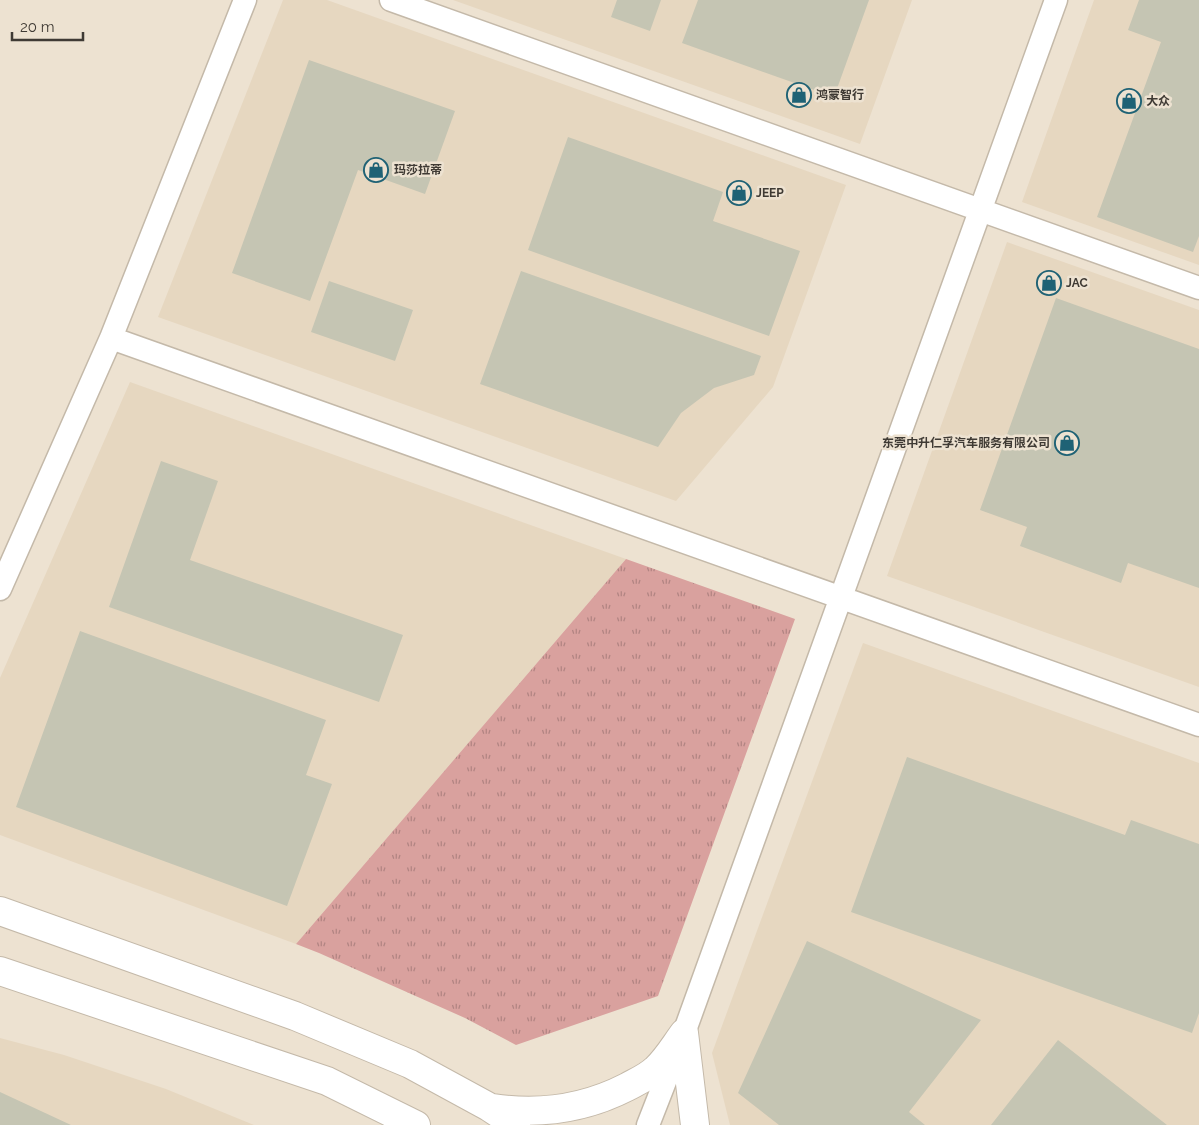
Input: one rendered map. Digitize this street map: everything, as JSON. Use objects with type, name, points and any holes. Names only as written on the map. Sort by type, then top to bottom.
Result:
[{"type":"main road","points":[[0,911],[295,1016],[410,1064],[489,1107],[516,1125]]},
{"type":"main road","points":[[0,971],[327,1081],[416,1125]]},
{"type":"main road","points":[[489,1107],[514,1111],[556,1110],[589,1103],[635,1083],[656,1069],[684,1033]]},
{"type":"main road","points":[[684,1033],[695,1125]]},
{"type":"street","points":[[0,589],[111,338],[245,0]]},
{"type":"street","points":[[391,0],[1199,288]]},
{"type":"street","points":[[648,1125],[684,1033],[1056,0]]},
{"type":"street","points":[[111,338],[1199,725]]},
{"type":"shaded area","points":[[283,0],[327,0],[846,185],[773,387],[676,501],[158,317]]},
{"type":"shaded area","name":"鸿蒙智行","points":[[453,0],[912,0],[860,144]]},
{"type":"shaded area","name":"大众","points":[[1094,0],[1199,0],[1199,265],[1022,202]]},
{"type":"shaded area","name":"东莞中升仁孚汽车服务有限公司","points":[[1007,242],[1199,310],[1199,687],[887,576]]},
{"type":"shaded area","points":[[130,382],[626,559],[296,944],[0,835],[0,678]]},
{"type":"shaded area","points":[[863,643],[1199,763],[1199,1125],[730,1125],[712,1053]]},
{"type":"shaded area","points":[[0,1038],[64,1055],[166,1089],[254,1125],[0,1125]]},
{"type":"green space","points":[[626,559],[795,619],[658,996],[516,1045],[465,1018],[296,944]]},
{"type":"building","points":[[617,0],[661,0],[650,31],[611,17]]},
{"type":"building","points":[[698,0],[869,0],[834,97],[682,43]]},
{"type":"building","points":[[1139,0],[1199,0],[1199,236],[1193,252],[1097,217],[1161,42],[1128,30]]},
{"type":"building","points":[[309,60],[455,111],[425,194],[358,170],[310,301],[232,273]]},
{"type":"building","points":[[568,137],[723,192],[713,221],[800,251],[769,336],[528,250]]},
{"type":"building","points":[[521,271],[761,356],[754,375],[714,388],[681,413],[658,447],[480,384]]},
{"type":"building","points":[[329,281],[413,310],[395,361],[311,332]]},
{"type":"building","points":[[1056,298],[1199,349],[1199,588],[1128,563],[1121,583],[1020,546],[1027,527],[980,510]]},
{"type":"building","points":[[161,461],[218,481],[190,560],[403,635],[379,702],[109,607]]},
{"type":"building","points":[[80,631],[326,720],[306,775],[332,784],[287,906],[16,807]]},
{"type":"building","points":[[907,757],[1125,835],[1131,820],[1199,844],[1199,1013],[1192,1033],[851,912]]},
{"type":"building","points":[[807,941],[981,1020],[909,1112],[925,1125],[779,1125],[738,1093]]},
{"type":"building","points":[[1058,1040],[1167,1125],[991,1125]]},
{"type":"building","points":[[0,1092],[71,1125],[0,1125]]},
{"type":"place","name":"鸿蒙智行","points":[[799,95]]},
{"type":"place","name":"大众","points":[[1129,101]]},
{"type":"place","name":"玛莎拉蒂","points":[[376,170]]},
{"type":"place","name":"JEEP","points":[[739,193]]},
{"type":"place","name":"JAC","points":[[1049,283]]},
{"type":"place","name":"东莞中升仁孚汽车服务有限公司","points":[[1067,443]]}]
